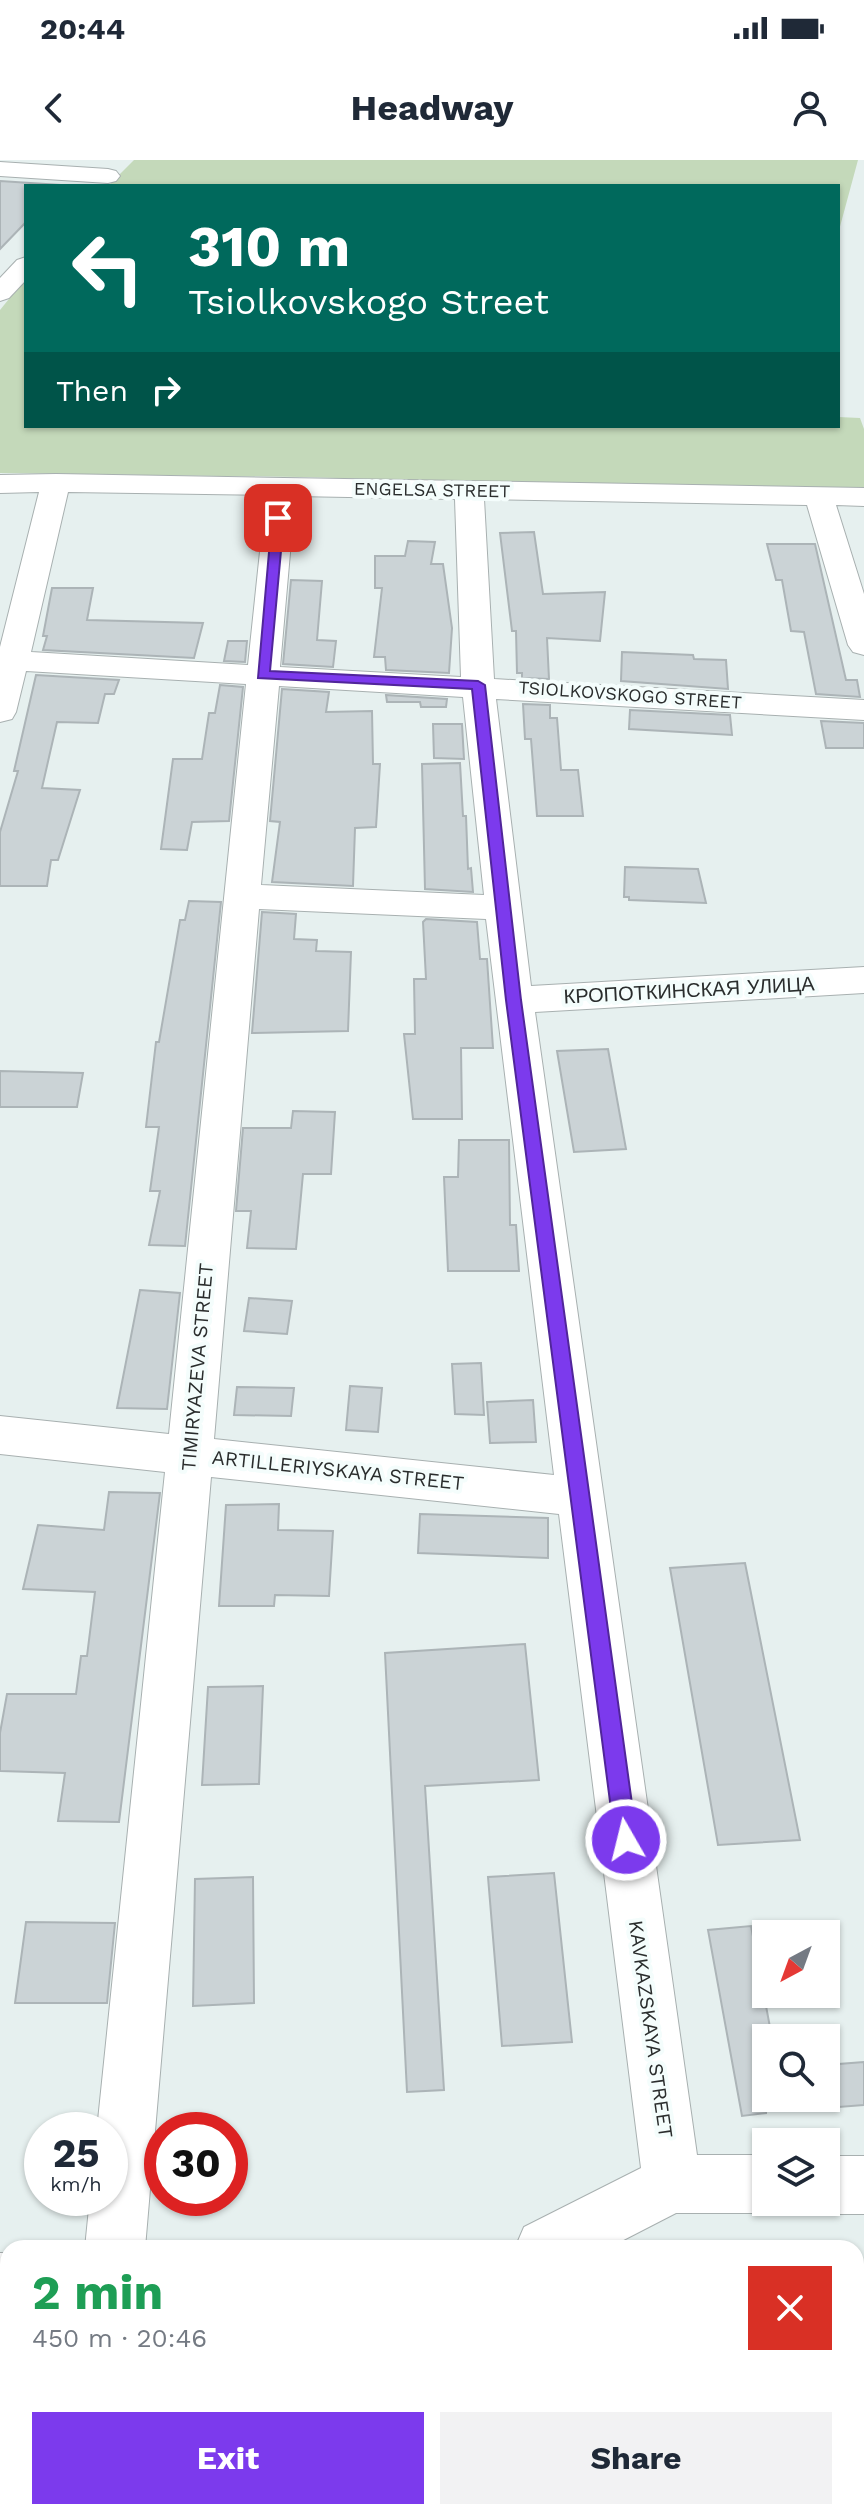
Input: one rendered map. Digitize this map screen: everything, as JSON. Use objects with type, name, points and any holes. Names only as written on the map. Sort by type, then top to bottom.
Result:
[{"type":"street","points":[[0,169],[110,174]]},
{"type":"street","points":[[0,293],[24,267]]},
{"type":"street","points":[[0,712],[56,483]]},
{"type":"street","name":"ENGELSA STREET","points":[[0,484],[864,497]]},
{"type":"street","name":"TIMIRYAZEVA STREET","points":[[116,2240],[281,487]]},
{"type":"street","name":"KAVKAZSKAYA STREET","points":[[469,491],[478,685],[514,1000],[672,2184]]},
{"type":"street","points":[[819,497],[864,645]]},
{"type":"street","name":"TSIOLKOVSKOGO STREET","points":[[13,661],[478,685],[864,710]]},
{"type":"street","points":[[242,896],[503,908]]},
{"type":"street","name":"КРОПОТКИНСКАЯ УЛИЦА","points":[[514,1000],[864,980]]},
{"type":"street","name":"ARTILLERIYSKAYA STREET","points":[[0,1435],[580,1497]]},
{"type":"street","points":[[561,2240],[672,2184],[752,2184]]},
{"type":"street","points":[[840,2185],[864,2185]]},
{"type":"green space","points":[[134,160],[858,160],[840,227],[840,184],[110,184]]},
{"type":"green space","points":[[24,280],[24,428],[840,428],[840,417],[860,418],[864,429],[864,493],[302,477],[0,473],[0,310]]},
{"type":"building","points":[[0,181],[46,184],[24,184],[24,224],[0,249]]},
{"type":"building","points":[[534,532],[543,594],[605,592],[600,641],[547,638],[549,679],[522,678],[522,673],[517,673],[516,631],[512,631],[500,533]]},
{"type":"building","points":[[408,541],[435,542],[431,564],[443,564],[452,628],[449,673],[386,670],[385,657],[374,657],[382,588],[375,588],[375,556],[405,556]]},
{"type":"building","points":[[767,544],[815,544],[846,680],[857,680],[860,697],[816,694],[804,632],[791,631],[782,580],[776,580]]},
{"type":"building","points":[[291,580],[322,581],[317,640],[336,641],[333,667],[283,664]]},
{"type":"building","points":[[52,588],[93,588],[87,620],[203,623],[194,658],[43,650]]},
{"type":"building","points":[[228,641],[247,641],[245,662],[224,661]]},
{"type":"building","points":[[622,652],[693,655],[694,659],[726,660],[728,689],[621,681]]},
{"type":"building","points":[[36,675],[119,680],[114,694],[105,694],[98,723],[57,722],[42,788],[80,790],[58,860],[51,860],[47,886],[0,886],[0,832],[18,771],[14,771]]},
{"type":"building","points":[[220,685],[243,687],[229,821],[192,822],[187,850],[161,849],[173,759],[202,759],[209,713],[215,713]]},
{"type":"building","points":[[282,689],[329,692],[326,712],[372,711],[373,764],[380,764],[376,827],[355,828],[353,886],[272,882],[280,822],[270,821]]},
{"type":"building","points":[[386,695],[447,699],[446,707],[421,707],[420,702],[387,702]]},
{"type":"building","points":[[523,704],[550,705],[550,718],[557,718],[561,770],[578,770],[583,816],[537,816],[531,739],[525,739]]},
{"type":"building","points":[[630,710],[730,715],[732,735],[629,729]]},
{"type":"building","points":[[821,721],[864,723],[864,748],[826,748]]},
{"type":"building","points":[[433,724],[462,724],[464,759],[434,758]]},
{"type":"building","points":[[460,763],[468,869],[471,868],[473,892],[425,889],[422,764]]},
{"type":"building","points":[[625,867],[698,869],[706,903],[629,900],[629,897],[624,897]]},
{"type":"building","points":[[189,901],[221,902],[185,1246],[149,1245],[160,1191],[150,1191],[159,1127],[146,1127],[156,1042],[159,1042],[180,920],[185,920]]},
{"type":"building","points":[[262,912],[296,914],[294,939],[317,940],[316,951],[351,952],[348,1031],[252,1033]]},
{"type":"building","points":[[426,919],[477,922],[480,959],[487,959],[493,1048],[461,1048],[462,1119],[413,1119],[404,1034],[415,1034],[414,979],[426,979],[423,922]]},
{"type":"building","points":[[608,1049],[626,1149],[574,1152],[557,1051]]},
{"type":"building","points":[[0,1071],[83,1073],[77,1107],[0,1107]]},
{"type":"building","points":[[293,1111],[335,1112],[331,1174],[303,1174],[296,1249],[247,1248],[251,1211],[236,1211],[243,1128],[291,1128]]},
{"type":"building","points":[[459,1140],[509,1140],[510,1225],[516,1225],[519,1271],[448,1271],[444,1177],[458,1177]]},
{"type":"building","points":[[140,1290],[180,1293],[167,1409],[117,1408]]},
{"type":"building","points":[[249,1298],[292,1301],[287,1334],[244,1331]]},
{"type":"building","points":[[481,1363],[484,1415],[455,1414],[452,1364]]},
{"type":"building","points":[[350,1386],[382,1388],[378,1432],[346,1430]]},
{"type":"building","points":[[237,1387],[294,1388],[291,1416],[234,1415]]},
{"type":"building","points":[[533,1400],[536,1442],[490,1443],[487,1402]]},
{"type":"building","points":[[109,1492],[160,1493],[119,1822],[58,1821],[65,1773],[0,1771],[0,1733],[7,1694],[76,1694],[81,1656],[87,1656],[95,1592],[23,1589],[38,1525],[104,1530]]},
{"type":"building","points":[[279,1504],[278,1530],[333,1531],[329,1596],[275,1595],[274,1606],[219,1606],[226,1505]]},
{"type":"building","points":[[420,1514],[548,1518],[548,1558],[418,1553]]},
{"type":"building","points":[[745,1563],[800,1840],[718,1845],[670,1568]]},
{"type":"building","points":[[525,1644],[539,1780],[425,1786],[444,2090],[407,2092],[385,1653]]},
{"type":"building","points":[[263,1686],[259,1784],[202,1785],[208,1687]]},
{"type":"building","points":[[554,1873],[572,2042],[502,2046],[488,1877]]},
{"type":"building","points":[[253,1877],[254,2003],[193,2006],[195,1879]]},
{"type":"building","points":[[26,1922],[115,1923],[107,2003],[15,2003]]},
{"type":"building","points":[[751,1926],[752,2008],[766,2008],[769,2024],[752,2024],[752,2112],[766,2113],[742,2116],[708,1930]]},
{"type":"building","points":[[864,2062],[864,2105],[840,2107],[840,2064]]},
{"type":"route","points":[[278,518],[263,675],[478,685],[514,1000],[626,1840]]}]
